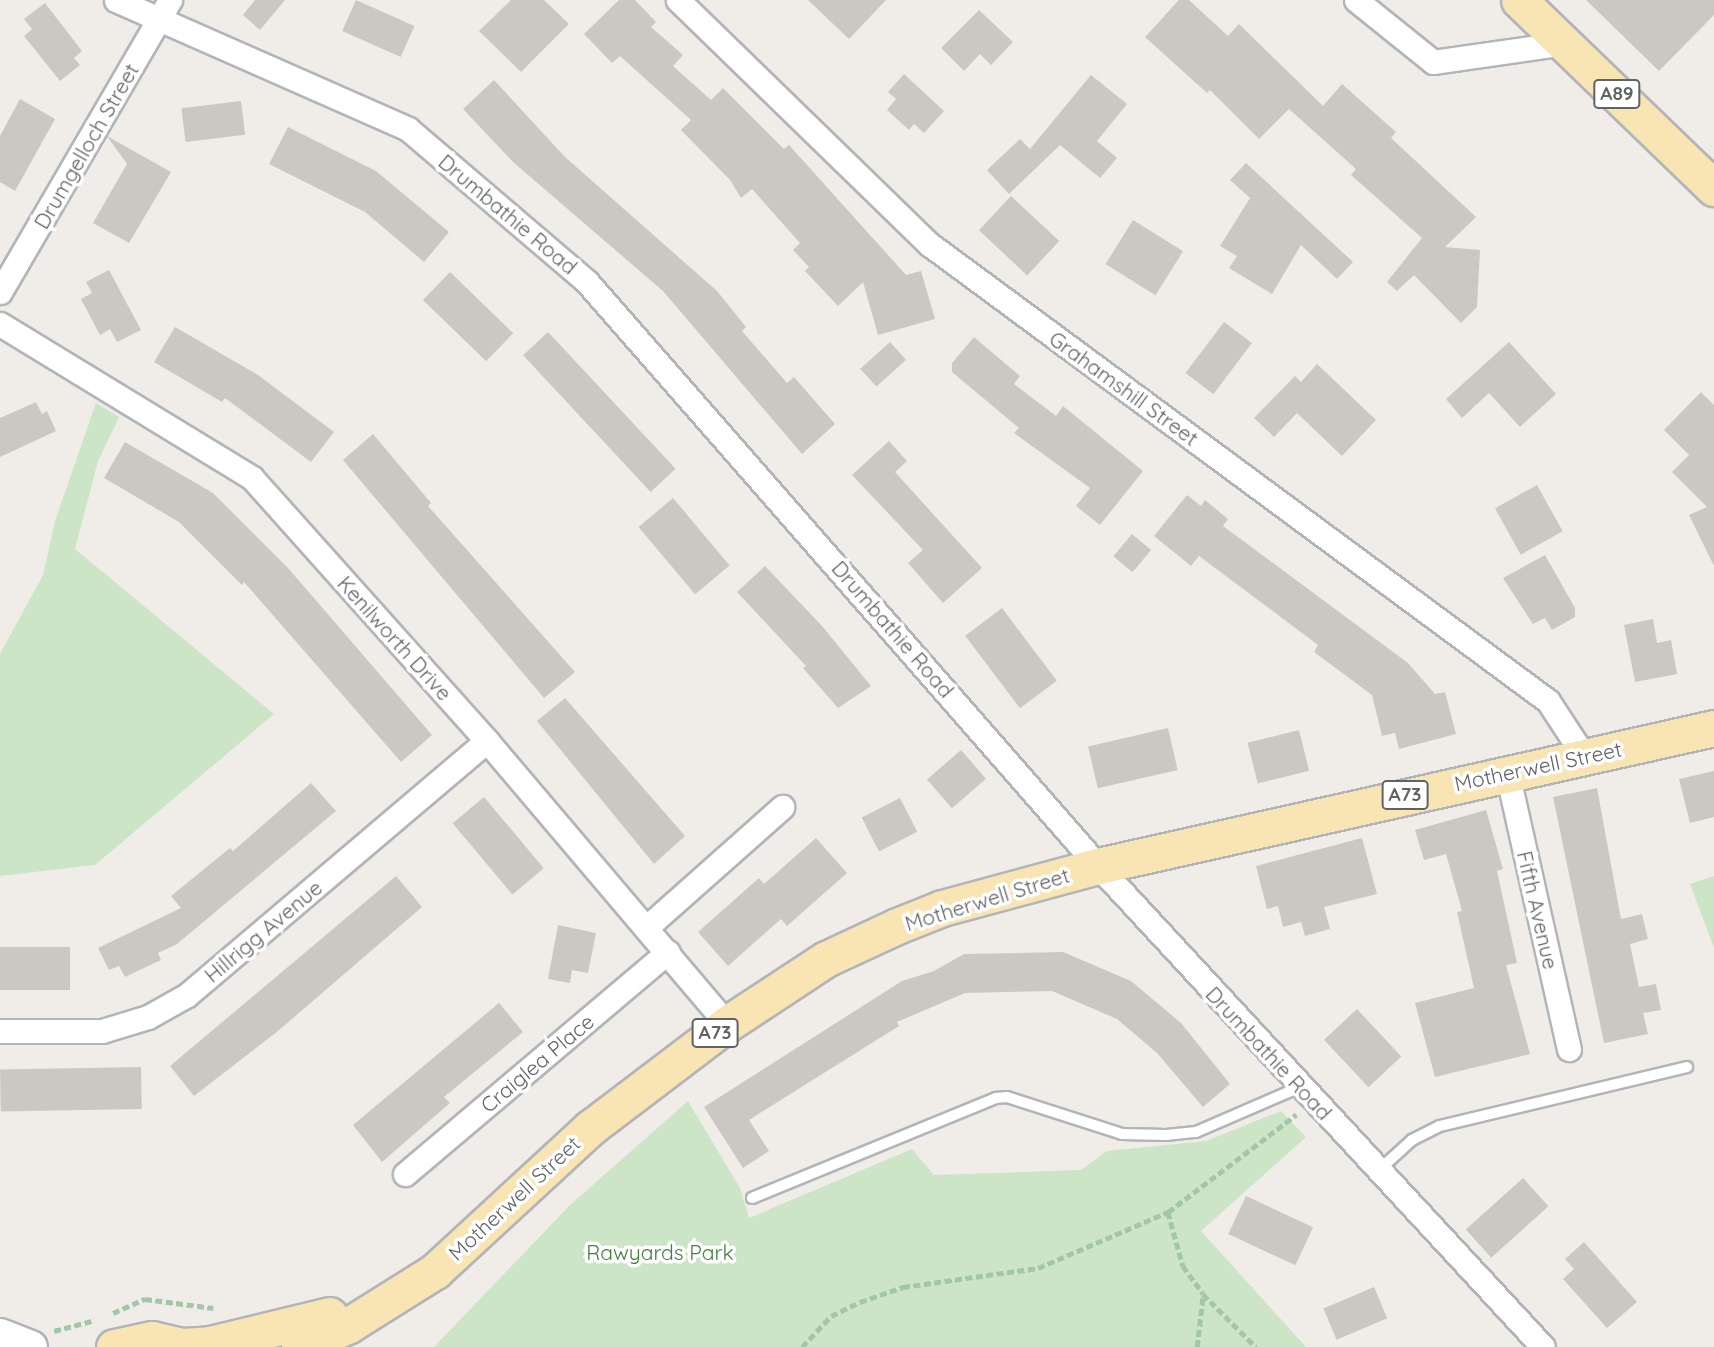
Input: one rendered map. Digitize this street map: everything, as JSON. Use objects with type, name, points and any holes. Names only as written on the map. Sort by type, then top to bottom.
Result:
[{"type":"main road","name":"A89","points":[[1519,0],[1714,188]]},
{"type":"main road","name":"Motherwell Street","points":[[299,1347],[391,1302],[435,1271],[630,1094],[727,1024],[826,959],[897,926],[942,908],[1098,866],[1507,772],[1714,728]]},
{"type":"main road","name":"A73","points":[[114,1347],[152,1339],[183,1347],[391,1302]]},
{"type":"street","name":"Drumbathie Road","points":[[117,0],[165,9],[408,129],[587,282],[1098,866],[1306,1094],[1543,1347]]},
{"type":"street","name":"Grahamshill Street","points":[[678,0],[929,244],[1548,701],[1584,756]]},
{"type":"street","points":[[1356,0],[1433,62],[1564,43]]},
{"type":"street","name":"Drumgelloch Street","points":[[0,292],[165,9]]},
{"type":"street","name":"Kenilworth Drive","points":[[0,324],[251,478],[488,741],[648,927],[727,1024]]},
{"type":"street","name":"Hillrigg Avenue","points":[[0,1031],[103,1031],[148,1017],[187,995],[488,741]]},
{"type":"street","name":"Fifth Avenue","points":[[1507,772],[1569,1049]]},
{"type":"street","points":[[648,927],[782,807]]},
{"type":"street","name":"Craiglea Place","points":[[405,1174],[668,952]]},
{"type":"street","points":[[0,1335],[31,1347]]},
{"type":"lane","points":[[1378,1171],[1412,1140],[1440,1126],[1687,1067]]},
{"type":"lane","points":[[752,1198],[996,1098],[1007,1097],[1122,1135],[1166,1135],[1196,1132],[1306,1094]]},
{"type":"path","points":[[802,1347],[831,1316],[903,1286],[1038,1268],[1168,1212],[1306,1094]]},
{"type":"path","points":[[1168,1212],[1183,1266],[1203,1294],[1256,1347]]},
{"type":"path","points":[[1197,1347],[1203,1294]]},
{"type":"green space","points":[[96,403],[119,417],[98,461],[75,549],[274,714],[95,865],[0,876],[0,654],[43,575],[55,521]]},
{"type":"green space","points":[[1714,876],[1714,948],[1690,884]]},
{"type":"green space","name":"Rawyards Park","points":[[688,1101],[740,1188],[749,1218],[912,1149],[934,1175],[1081,1170],[1107,1151],[1206,1141],[1281,1111],[1306,1137],[1201,1231],[1306,1347],[434,1347],[570,1205]]},
{"type":"building","points":[[255,0],[285,0],[260,30],[243,15]]},
{"type":"building","points":[[356,0],[414,26],[401,57],[342,31]]},
{"type":"building","points":[[511,0],[544,0],[569,24],[521,72],[479,31]]},
{"type":"building","points":[[619,0],[635,0],[656,22],[651,27],[683,55],[673,66],[711,100],[723,88],[784,149],[789,145],[906,275],[921,271],[935,319],[878,335],[863,282],[838,306],[805,271],[809,267],[793,250],[800,243],[752,189],[741,198],[730,180],[681,130],[691,120],[620,56],[612,63],[584,34]]},
{"type":"building","points":[[808,0],[886,0],[849,39]]},
{"type":"building","points":[[1179,0],[1189,0],[1228,36],[1239,24],[1323,106],[1342,84],[1396,132],[1391,138],[1476,217],[1445,247],[1480,250],[1477,307],[1461,323],[1414,275],[1397,291],[1387,282],[1422,238],[1351,175],[1356,169],[1289,109],[1259,139],[1210,90],[1207,93],[1145,37]]},
{"type":"building","points":[[1586,0],[1714,0],[1714,15],[1659,71]]},
{"type":"building","points":[[45,3],[82,51],[74,58],[80,65],[60,81],[24,36],[32,29],[24,19]]},
{"type":"building","points":[[979,10],[1013,42],[991,65],[980,54],[964,71],[941,48]]},
{"type":"building","points":[[904,74],[944,111],[924,133],[914,124],[909,130],[887,110],[896,99],[888,92]]},
{"type":"building","points":[[1091,75],[1127,104],[1097,141],[1117,158],[1100,178],[1060,145],[1009,194],[987,170],[1020,139],[1030,149]]},
{"type":"building","points":[[494,80],[565,157],[717,291],[746,327],[742,331],[787,383],[794,377],[835,424],[802,454],[663,291],[513,162],[463,109]]},
{"type":"building","points":[[20,99],[55,119],[15,191],[0,182],[0,136]]},
{"type":"building","points":[[241,101],[245,135],[186,142],[181,108]]},
{"type":"building","points":[[288,127],[376,171],[449,232],[424,262],[365,212],[269,164]]},
{"type":"building","points":[[107,136],[171,172],[129,243],[93,223],[127,164]]},
{"type":"building","points":[[1246,163],[1353,262],[1337,279],[1301,245],[1272,294],[1229,268],[1237,256],[1220,246],[1250,198],[1230,180]]},
{"type":"building","points":[[1011,196],[1059,241],[1027,275],[979,230]]},
{"type":"building","points":[[1133,220],[1183,251],[1155,295],[1105,264]]},
{"type":"building","points":[[109,270],[141,330],[117,342],[110,329],[100,335],[81,299],[92,293],[86,282]]},
{"type":"building","points":[[450,272],[513,333],[486,361],[423,300]]},
{"type":"building","points":[[1224,322],[1252,343],[1213,394],[1185,373]]},
{"type":"building","points":[[175,327],[258,375],[334,432],[311,462],[225,398],[222,402],[154,362]]},
{"type":"building","points":[[548,332],[676,469],[651,492],[523,355]]},
{"type":"building","points":[[974,337],[1020,376],[1014,384],[1056,416],[1063,406],[1143,471],[1100,525],[1076,506],[1090,488],[1014,433],[1019,428],[952,372],[952,363]]},
{"type":"building","points":[[890,342],[906,360],[876,387],[860,369]]},
{"type":"building","points":[[1509,342],[1556,394],[1520,427],[1489,393],[1462,418],[1446,399]]},
{"type":"building","points":[[1317,364],[1376,420],[1342,456],[1297,413],[1274,437],[1254,418],[1295,376],[1301,382]]},
{"type":"building","points":[[1701,392],[1714,405],[1714,566],[1689,515],[1707,507],[1672,472],[1689,455],[1664,430]]},
{"type":"building","points":[[36,402],[42,414],[47,411],[56,431],[0,457],[0,418]]},
{"type":"building","points":[[373,434],[431,503],[428,506],[575,672],[544,698],[343,460]]},
{"type":"building","points":[[889,441],[907,461],[895,472],[982,568],[943,603],[908,563],[923,550],[852,475]]},
{"type":"building","points":[[125,442],[213,493],[288,568],[432,735],[401,762],[244,582],[242,585],[179,522],[104,478]]},
{"type":"building","points":[[1537,485],[1563,531],[1521,555],[1495,508]]},
{"type":"building","points":[[1187,495],[1201,506],[1205,500],[1228,519],[1223,526],[1408,663],[1435,694],[1445,692],[1456,734],[1399,749],[1395,733],[1382,736],[1372,695],[1314,652],[1318,645],[1199,556],[1191,566],[1154,536]]},
{"type":"building","points":[[673,498],[730,565],[695,594],[639,527]]},
{"type":"building","points":[[1132,534],[1151,550],[1133,572],[1113,556]]},
{"type":"building","points":[[1545,555],[1575,608],[1575,617],[1552,630],[1545,618],[1533,624],[1503,578]]},
{"type":"building","points":[[765,566],[822,626],[871,686],[838,708],[803,668],[806,666],[737,592]]},
{"type":"building","points":[[1002,608],[1057,681],[1020,708],[965,636]]},
{"type":"building","points":[[1653,619],[1657,643],[1671,640],[1677,674],[1635,682],[1624,625]]},
{"type":"building","points":[[565,698],[685,836],[654,864],[537,721]]},
{"type":"building","points":[[1168,728],[1178,770],[1098,788],[1088,746]]},
{"type":"building","points":[[1299,730],[1309,771],[1258,784],[1248,743]]},
{"type":"building","points":[[961,750],[986,779],[952,808],[927,780]]},
{"type":"building","points":[[1714,771],[1714,817],[1690,823],[1679,779]]},
{"type":"building","points":[[311,783],[336,811],[177,944],[158,953],[161,960],[125,977],[119,966],[109,970],[98,948],[181,908],[171,896],[230,848],[233,851]]},
{"type":"building","points":[[1597,788],[1621,919],[1642,914],[1648,939],[1630,944],[1639,987],[1656,984],[1661,1010],[1643,1013],[1648,1034],[1604,1043],[1553,797]]},
{"type":"building","points":[[484,797],[544,868],[512,895],[453,823]]},
{"type":"building","points":[[900,798],[917,832],[879,851],[862,818]]},
{"type":"building","points":[[1486,810],[1503,869],[1497,871],[1517,963],[1506,965],[1530,1054],[1435,1077],[1415,1003],[1474,988],[1457,912],[1462,911],[1446,854],[1424,860],[1415,830]]},
{"type":"building","points":[[816,838],[847,873],[787,926],[781,919],[728,966],[698,932],[759,878],[764,884]]},
{"type":"building","points":[[1362,838],[1377,894],[1324,907],[1330,929],[1305,936],[1301,922],[1283,927],[1278,906],[1267,909],[1256,866]]},
{"type":"building","points":[[396,876],[422,907],[278,1031],[194,1096],[170,1066]]},
{"type":"building","points":[[558,925],[596,933],[588,973],[572,970],[570,983],[548,979]]},
{"type":"building","points":[[0,947],[70,947],[70,990],[0,990]]},
{"type":"building","points":[[1063,952],[1131,981],[1181,1023],[1230,1084],[1203,1107],[1157,1053],[1117,1019],[1052,991],[965,993],[897,1022],[899,1026],[749,1120],[769,1151],[743,1168],[704,1107],[902,981],[934,971],[964,954]]},
{"type":"building","points":[[499,1003],[523,1032],[444,1097],[450,1103],[382,1162],[353,1125]]},
{"type":"building","points":[[1357,1009],[1401,1057],[1368,1087],[1324,1040]]},
{"type":"building","points":[[141,1067],[142,1109],[1,1111],[0,1069]]},
{"type":"building","points":[[1523,1178],[1548,1206],[1491,1258],[1466,1230]]},
{"type":"building","points":[[1246,1196],[1313,1227],[1295,1265],[1228,1234]]},
{"type":"building","points":[[1584,1242],[1637,1302],[1607,1328],[1563,1279],[1574,1269],[1565,1259]]},
{"type":"building","points":[[1374,1287],[1387,1318],[1337,1340],[1323,1308]]}]
